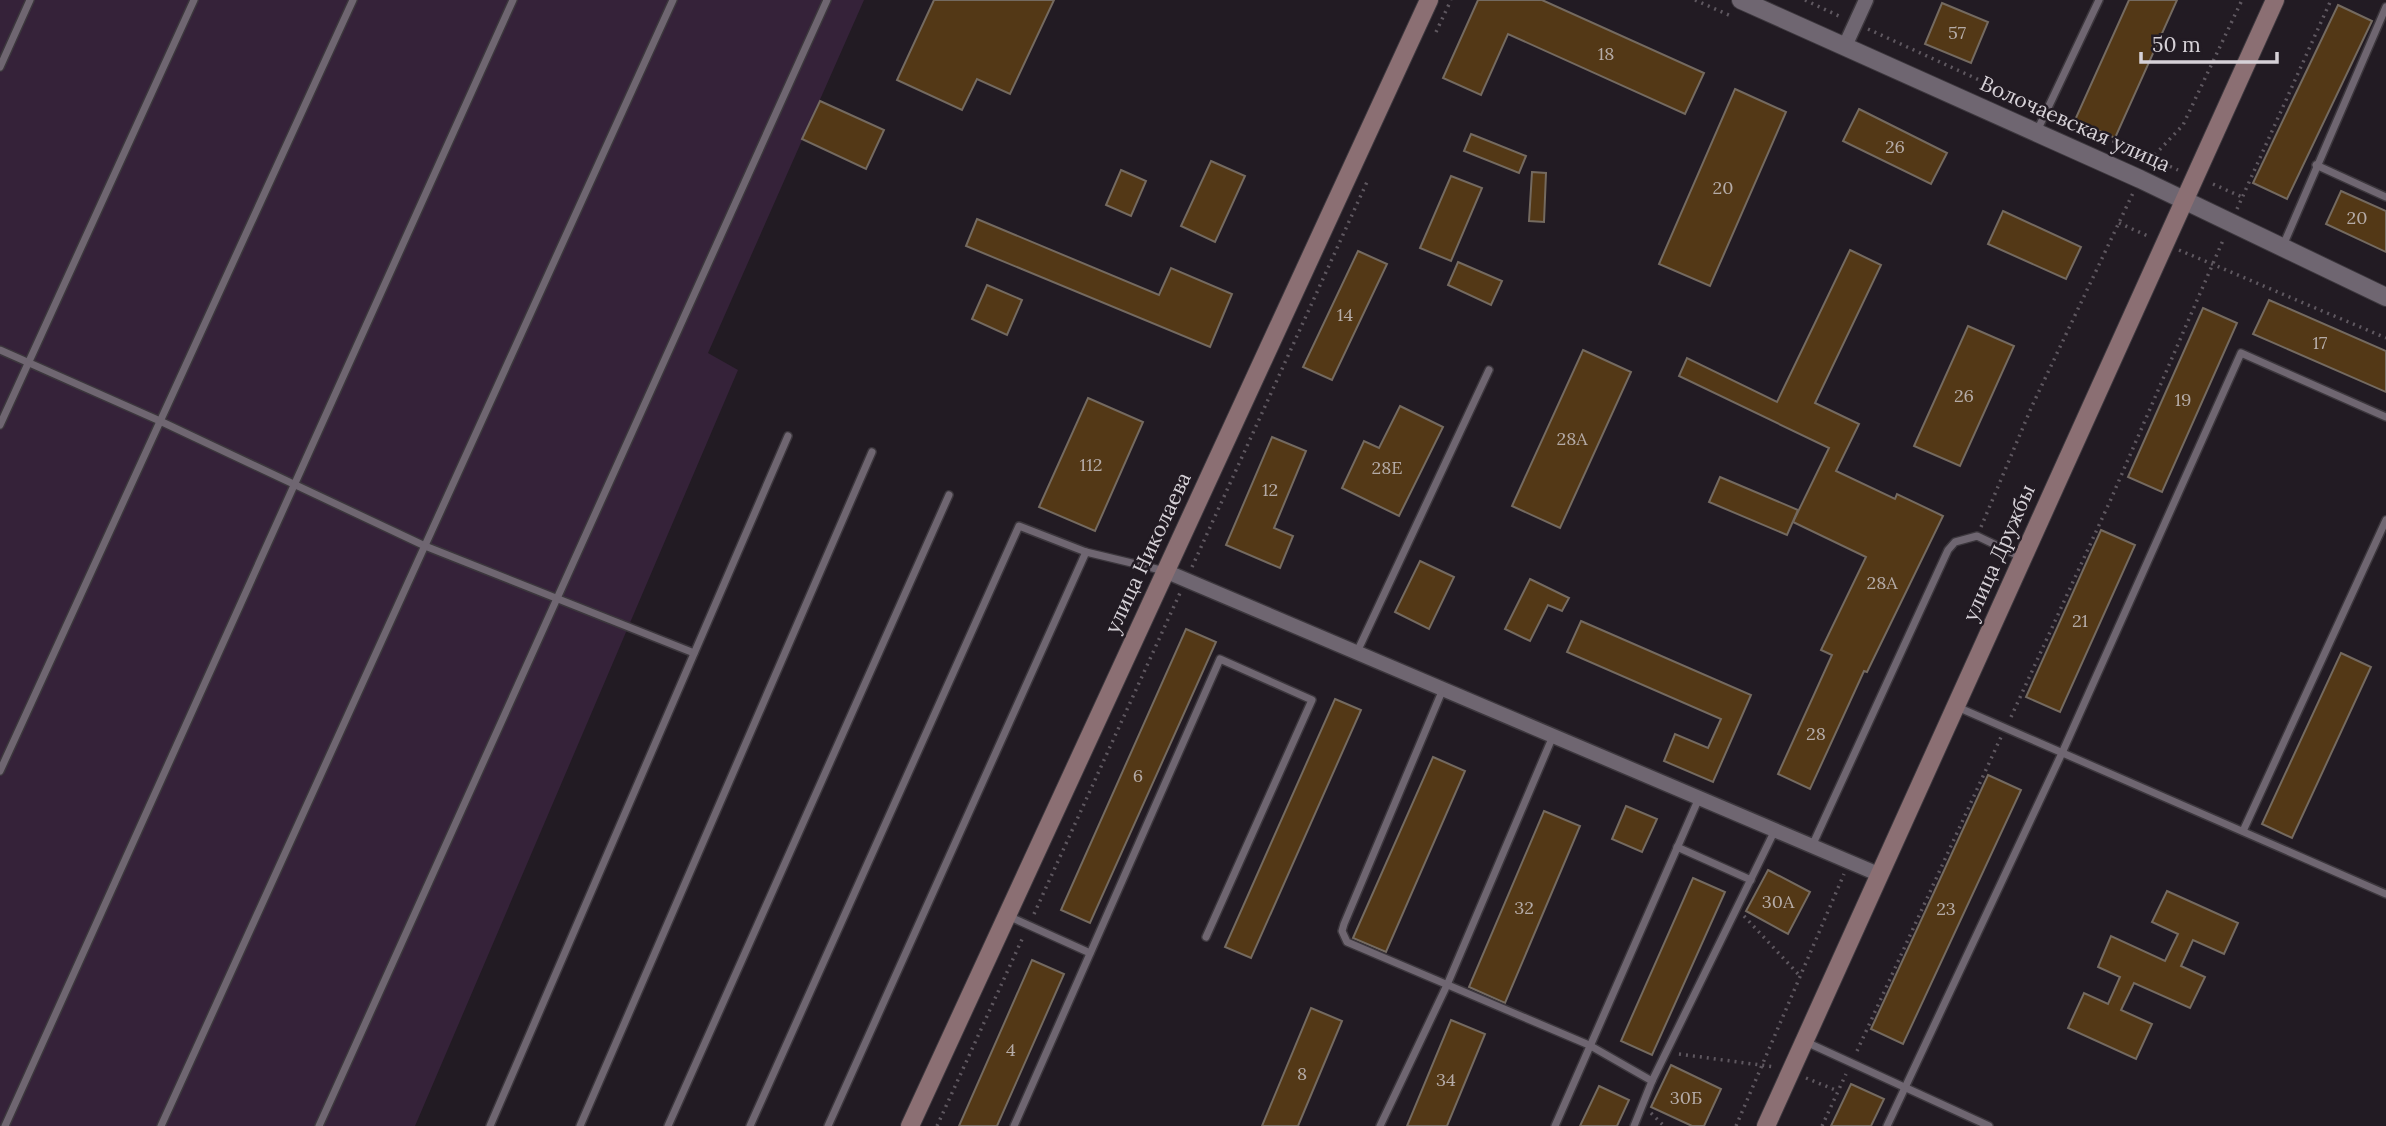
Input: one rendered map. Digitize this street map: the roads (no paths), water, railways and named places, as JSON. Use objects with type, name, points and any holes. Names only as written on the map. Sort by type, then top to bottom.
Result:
[{"type":"main road","name":"улица Николаева","points":[[911,1126],[1429,0]]},
{"type":"main road","name":"улица Дружбы","points":[[1766,1126],[2275,0]]},
{"type":"street","name":"Волочаевская улица","points":[[1741,0],[2037,131],[2386,297]]},
{"type":"street","points":[[1845,46],[1866,0]]},
{"type":"street","points":[[1165,571],[1878,874]]},
{"type":"lane","points":[[0,66],[30,0]]},
{"type":"lane","points":[[0,425],[194,0]]},
{"type":"lane","points":[[0,771],[353,0]]},
{"type":"lane","points":[[5,1126],[513,0]]},
{"type":"lane","points":[[161,1126],[673,0]]},
{"type":"lane","points":[[319,1126],[827,0]]},
{"type":"lane","points":[[2037,131],[2099,0]]},
{"type":"lane","points":[[2281,249],[2386,7]]},
{"type":"lane","points":[[2316,165],[2386,197]]},
{"type":"lane","points":[[0,350],[160,421],[425,546],[694,653]]},
{"type":"lane","points":[[1887,1126],[2062,753],[2241,353],[2386,417]]},
{"type":"lane","points":[[1357,652],[1489,370]]},
{"type":"lane","points":[[490,1126],[788,436]]},
{"type":"lane","points":[[580,1126],[873,452]]},
{"type":"lane","points":[[668,1126],[949,495]]},
{"type":"lane","points":[[2243,831],[2386,520]]},
{"type":"lane","points":[[750,1126],[1019,526],[1086,552],[1165,571]]},
{"type":"lane","points":[[1812,846],[1948,550],[1955,542],[1978,536],[2021,557]]},
{"type":"lane","points":[[828,1126],[1086,552]]},
{"type":"lane","points":[[1014,1126],[1220,659],[1312,700],[1206,937]]},
{"type":"lane","points":[[1443,689],[1342,931],[1347,942],[1589,1045],[1652,1081]]},
{"type":"lane","points":[[1954,706],[2386,894]]},
{"type":"lane","points":[[1380,1126],[1447,985],[1553,736]]},
{"type":"lane","points":[[1555,1126],[1699,798]]},
{"type":"lane","points":[[1634,1126],[1652,1081],[1774,830]]},
{"type":"lane","points":[[1677,847],[1751,880]]},
{"type":"lane","points":[[1007,915],[1090,953]]},
{"type":"lane","points":[[1805,1041],[1989,1126]]}]
